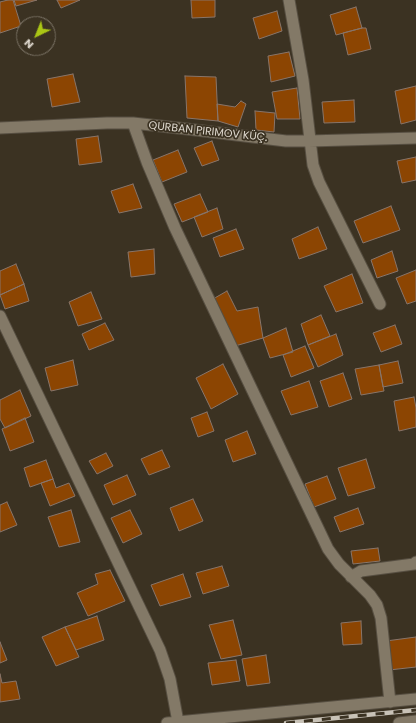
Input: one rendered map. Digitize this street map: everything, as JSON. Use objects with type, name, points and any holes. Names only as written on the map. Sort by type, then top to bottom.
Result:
[{"type":"street","points":[[289,0],[303,80],[309,141],[313,164],[319,182],[380,304]]},
{"type":"street","name":"QURBAN PIRIMOV KÜÇ.","points":[[0,128],[107,123],[133,124],[286,141],[416,138]]},
{"type":"street","points":[[133,124],[147,162],[175,228],[328,549],[339,564],[370,595],[377,605],[381,618],[390,702]]},
{"type":"street","points":[[0,316],[160,650],[170,679],[178,722]]},
{"type":"street","points":[[351,577],[361,571],[414,564],[416,562]]},
{"type":"street","points":[[166,723],[416,699]]},
{"type":"street","points":[[399,723],[416,721]]},
{"type":"building","points":[[13,0],[18,16],[16,16],[16,28],[0,33],[0,2]]},
{"type":"building","points":[[14,0],[37,0],[16,6]]},
{"type":"building","points":[[57,0],[80,0],[61,8]]},
{"type":"building","points":[[191,0],[215,0],[215,17],[192,18]]},
{"type":"building","points":[[356,7],[362,28],[336,35],[330,15]]},
{"type":"building","points":[[277,11],[282,31],[259,39],[253,18]]},
{"type":"building","points":[[366,28],[371,49],[348,55],[343,33]]},
{"type":"building","points":[[289,52],[295,76],[271,82],[268,56]]},
{"type":"building","points":[[73,74],[80,102],[52,107],[47,79]]},
{"type":"building","points":[[185,76],[216,77],[218,121],[187,118]]},
{"type":"building","points":[[416,86],[416,120],[401,124],[395,91]]},
{"type":"building","points":[[297,88],[300,119],[277,119],[272,92]]},
{"type":"building","points":[[354,100],[355,122],[324,123],[322,102]]},
{"type":"building","points":[[241,101],[246,104],[238,127],[218,121],[217,104],[235,107]]},
{"type":"building","points":[[255,111],[275,113],[274,132],[256,130]]},
{"type":"building","points":[[98,136],[102,162],[79,165],[76,139]]},
{"type":"building","points":[[212,141],[219,160],[202,166],[194,148]]},
{"type":"building","points":[[178,150],[187,172],[162,182],[153,160]]},
{"type":"building","points":[[416,157],[416,180],[402,183],[397,161]]},
{"type":"building","points":[[133,184],[142,208],[119,213],[111,191]]},
{"type":"building","points":[[200,194],[208,212],[182,222],[174,204]]},
{"type":"building","points":[[391,206],[400,230],[363,243],[354,221]]},
{"type":"building","points":[[217,208],[223,229],[202,237],[194,217]]},
{"type":"building","points":[[318,227],[327,249],[299,259],[292,239]]},
{"type":"building","points":[[236,229],[244,249],[220,257],[213,238]]},
{"type":"building","points":[[154,249],[155,274],[131,277],[128,252]]},
{"type":"building","points":[[392,251],[398,271],[377,278],[371,260]]},
{"type":"building","points":[[16,264],[24,284],[0,295],[0,271]]},
{"type":"building","points":[[416,270],[416,301],[407,304],[396,278]]},
{"type":"building","points":[[352,274],[363,303],[336,312],[324,286]]},
{"type":"building","points":[[24,284],[29,301],[5,309],[0,295]]},
{"type":"building","points":[[227,291],[237,311],[258,307],[263,338],[235,346],[213,299]]},
{"type":"building","points":[[91,292],[102,319],[78,326],[69,302]]},
{"type":"building","points":[[321,315],[330,336],[308,345],[301,324]]},
{"type":"building","points":[[105,323],[114,340],[89,350],[82,334]]},
{"type":"building","points":[[395,325],[402,344],[381,352],[373,333]]},
{"type":"building","points":[[286,328],[293,352],[270,358],[263,338]]},
{"type":"building","points":[[336,334],[343,355],[318,367],[308,345]]},
{"type":"building","points":[[305,346],[314,368],[291,377],[283,355]]},
{"type":"building","points":[[73,360],[78,385],[51,391],[45,368]]},
{"type":"building","points":[[398,361],[403,383],[383,387],[379,365]]},
{"type":"building","points":[[223,364],[238,394],[211,409],[196,378]]},
{"type":"building","points":[[379,365],[384,391],[361,395],[355,369]]},
{"type":"building","points":[[343,373],[352,399],[329,407],[320,381]]},
{"type":"building","points":[[309,381],[318,407],[291,415],[281,391]]},
{"type":"building","points":[[20,390],[31,416],[5,428],[0,419],[0,400]]},
{"type":"building","points":[[414,397],[416,408],[416,427],[399,431],[394,401]]},
{"type":"building","points":[[207,412],[214,431],[198,437],[191,418]]},
{"type":"building","points":[[25,418],[34,442],[10,451],[2,429]]},
{"type":"building","points":[[247,431],[256,454],[233,462],[225,440]]},
{"type":"building","points":[[162,450],[170,467],[149,475],[141,459]]},
{"type":"building","points":[[106,453],[113,466],[97,474],[89,461]]},
{"type":"building","points":[[366,459],[375,488],[348,496],[338,468]]},
{"type":"building","points":[[46,460],[53,479],[30,487],[24,468]]},
{"type":"building","points":[[127,475],[136,495],[113,505],[104,485]]},
{"type":"building","points":[[327,476],[336,499],[314,507],[305,484]]},
{"type":"building","points":[[53,479],[56,488],[69,483],[75,496],[50,506],[41,483]]},
{"type":"building","points":[[193,499],[203,521],[179,531],[170,508]]},
{"type":"building","points":[[7,502],[17,525],[0,532],[0,505]]},
{"type":"building","points":[[358,508],[364,524],[340,532],[334,517]]},
{"type":"building","points":[[71,510],[80,542],[59,547],[48,517]]},
{"type":"building","points":[[130,510],[142,534],[123,543],[111,518]]},
{"type":"building","points":[[378,548],[380,561],[353,564],[351,551]]},
{"type":"building","points":[[222,566],[229,586],[203,594],[196,573]]},
{"type":"building","points":[[110,570],[125,601],[88,616],[77,593],[98,584],[95,574]]},
{"type":"building","points":[[183,574],[191,597],[160,606],[151,585]]},
{"type":"building","points":[[97,616],[104,640],[76,650],[65,627]]},
{"type":"building","points":[[233,620],[242,655],[221,659],[209,625]]},
{"type":"building","points":[[361,621],[362,644],[343,645],[341,623]]},
{"type":"building","points":[[65,627],[79,657],[56,666],[42,637]]},
{"type":"building","points":[[416,637],[416,667],[389,670],[386,641]]},
{"type":"building","points":[[0,642],[7,660],[0,663]]},
{"type":"building","points":[[266,655],[270,683],[247,686],[242,659]]},
{"type":"building","points":[[236,660],[240,681],[212,685],[208,663]]},
{"type":"building","points":[[0,674],[2,683],[16,681],[20,699],[0,702]]},
{"type":"railway","points":[[286,723],[416,710]]}]
